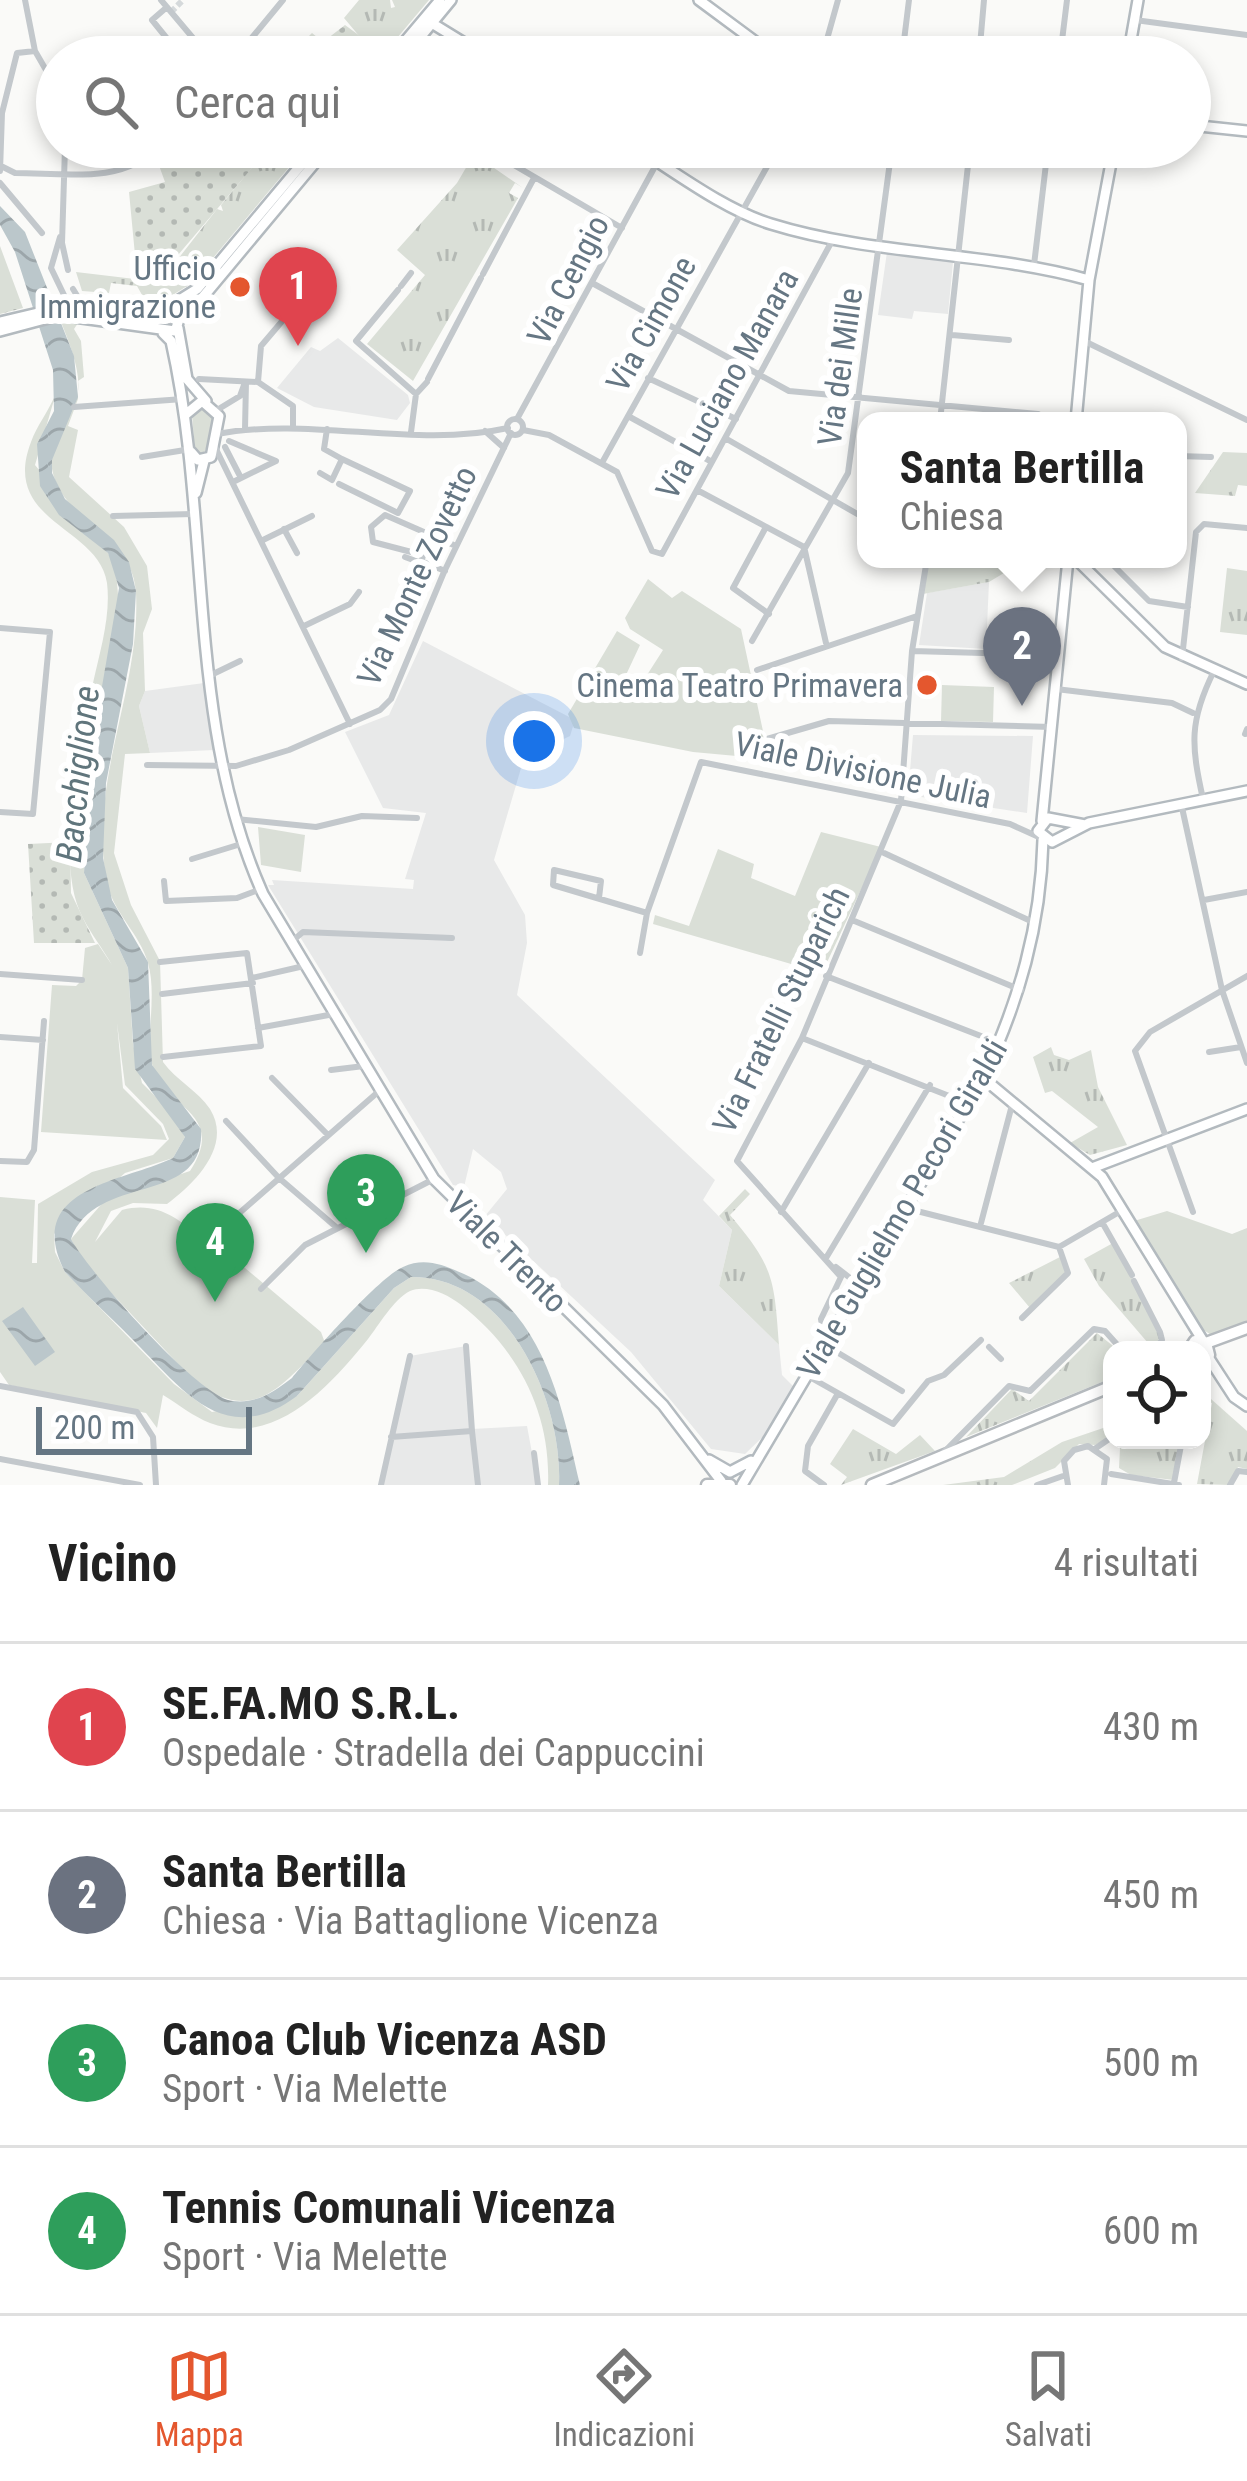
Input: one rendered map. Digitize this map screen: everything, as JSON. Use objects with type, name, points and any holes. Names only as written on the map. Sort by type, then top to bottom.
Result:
[{"type":"main road","points":[[1211,1347],[1247,1332]]},
{"type":"main road","points":[[879,1484],[902,1479],[941,1456],[1103,1390]]},
{"type":"street","points":[[26,0],[36,57]]},
{"type":"street","points":[[253,36],[283,0]]},
{"type":"street","points":[[418,36],[440,0]]},
{"type":"street","points":[[413,36],[451,0]]},
{"type":"street","points":[[699,0],[748,36]]},
{"type":"street","points":[[828,36],[838,0]]},
{"type":"street","points":[[905,36],[909,0]]},
{"type":"street","points":[[981,36],[985,0]]},
{"type":"street","points":[[1063,36],[1067,0]]},
{"type":"street","points":[[1132,36],[1138,0]]},
{"type":"street","points":[[165,36],[152,20],[164,4],[191,36]]},
{"type":"street","points":[[1135,20],[1247,35]]},
{"type":"street","points":[[428,21],[453,36]]},
{"type":"street","points":[[31,49],[16,53],[1,113],[2,169],[64,173],[127,168]]},
{"type":"street","points":[[1211,127],[1247,131]]},
{"type":"street","points":[[64,168],[63,228],[69,272],[72,288],[86,310]]},
{"type":"street","points":[[0,326],[59,311],[86,310],[146,320],[169,308],[197,289],[298,168]]},
{"type":"street","points":[[161,332],[179,322],[203,297],[310,168]]},
{"type":"street","points":[[518,168],[622,228]]},
{"type":"street","name":"Via Cengio","points":[[510,431],[654,168]]},
{"type":"street","points":[[670,168],[768,223],[833,238],[1034,265],[1089,280]]},
{"type":"street","name":"Via Cimone","points":[[603,461],[765,168]]},
{"type":"street","name":"Via dei Mille","points":[[860,412],[890,168]]},
{"type":"street","points":[[941,412],[968,168]]},
{"type":"street","points":[[1034,265],[1045,168]]},
{"type":"street","points":[[1077,412],[1089,280],[1110,168]]},
{"type":"street","points":[[411,432],[416,394],[428,381],[534,178]]},
{"type":"street","points":[[0,183],[42,233]]},
{"type":"street","points":[[59,311],[64,295],[50,268],[63,228]]},
{"type":"street","name":"Via Luciano Manara","points":[[603,461],[617,472],[652,551],[662,554],[833,238]]},
{"type":"street","points":[[411,273],[356,341],[416,394]]},
{"type":"street","points":[[594,284],[789,392],[960,412]]},
{"type":"street","points":[[258,382],[261,346],[295,306]]},
{"type":"street","points":[[169,308],[179,322],[187,379],[217,410],[221,442],[350,724]]},
{"type":"street","points":[[59,311],[161,332],[171,341],[185,416]]},
{"type":"street","points":[[157,314],[161,332]]},
{"type":"street","points":[[952,335],[1009,340]]},
{"type":"street","points":[[1082,340],[1247,420]]},
{"type":"street","points":[[648,378],[736,419]]},
{"type":"street","points":[[199,379],[258,382],[293,406],[293,427]]},
{"type":"street","points":[[217,410],[239,396],[246,382]]},
{"type":"street","points":[[245,429],[246,382]]},
{"type":"street","points":[[74,407],[183,399]]},
{"type":"street","points":[[185,416],[194,404],[206,401]]},
{"type":"street","name":"Viale Trento","points":[[185,416],[208,676],[241,844],[261,889],[434,1179],[649,1390],[718,1484]]},
{"type":"street","points":[[628,416],[712,462]]},
{"type":"street","points":[[517,419],[523,430]]},
{"type":"street","points":[[142,457],[191,450],[204,461],[221,442],[245,429],[293,427],[523,430],[549,435],[603,461]]},
{"type":"street","points":[[327,429],[324,448],[410,490],[398,513],[339,484]]},
{"type":"street","points":[[485,431],[504,448]]},
{"type":"street","name":"Via Monte Zovetto","points":[[227,767],[289,750],[350,724],[391,699],[510,431]]},
{"type":"street","name":"Via dei Mille","points":[[752,641],[848,473],[857,433]]},
{"type":"street","points":[[725,438],[857,514]]},
{"type":"street","points":[[221,442],[249,445],[276,461],[238,480]]},
{"type":"street","points":[[1187,456],[1211,457]]},
{"type":"street","points":[[320,473],[332,479],[342,459]]},
{"type":"street","name":"Viale Trento","points":[[194,509],[204,461]]},
{"type":"street","points":[[697,490],[804,547],[827,645]]},
{"type":"street","points":[[112,515],[194,509]]},
{"type":"street","points":[[263,540],[312,515]]},
{"type":"street","points":[[430,534],[419,554],[373,542],[371,527],[385,515],[430,534],[456,546]]},
{"type":"street","points":[[1182,658],[1201,525],[1247,528]]},
{"type":"street","points":[[766,527],[733,588],[769,614]]},
{"type":"street","points":[[284,529],[297,553]]},
{"type":"street","points":[[430,534],[421,560],[444,572]]},
{"type":"street","points":[[405,557],[444,572]]},
{"type":"street","name":"Via Fratelli Stuparich","points":[[860,1286],[781,1212],[737,1161],[802,1039],[902,801],[912,651],[925,568]]},
{"type":"street","points":[[1050,839],[1041,822],[1049,793],[1057,655],[1071,568]]},
{"type":"street","points":[[1081,568],[1149,634],[1182,658],[1247,684]]},
{"type":"street","points":[[1116,568],[1149,602],[1188,607]]},
{"type":"street","points":[[304,626],[350,604],[359,592]]},
{"type":"street","points":[[757,670],[917,616]]},
{"type":"street","points":[[0,628],[50,632],[39,729],[42,761],[33,814],[0,812]]},
{"type":"street","points":[[912,651],[1057,655]]},
{"type":"street","points":[[208,676],[240,661]]},
{"type":"street","points":[[1203,799],[1193,713],[1214,670]]},
{"type":"street","points":[[1054,689],[1172,703],[1193,713]]},
{"type":"street","points":[[767,739],[829,721],[1052,727]]},
{"type":"street","name":"Viale Divisione Julia","points":[[647,914],[701,762],[1010,824],[1050,839]]},
{"type":"street","points":[[147,765],[227,767]]},
{"type":"street","points":[[1050,839],[1085,825],[1247,791]]},
{"type":"street","points":[[1049,793],[1057,820],[1050,839]]},
{"type":"street","points":[[1181,803],[1222,990],[1247,1063]]},
{"type":"street","points":[[236,819],[316,827],[362,815],[417,818]]},
{"type":"street","points":[[1041,822],[1085,825]]},
{"type":"street","name":"Viale Divisione Julia","points":[[1010,824],[1041,822]]},
{"type":"street","name":"Viale Guglielmo Pecori Giraldi","points":[[718,1484],[746,1481],[982,1078],[1021,990],[1050,839]]},
{"type":"street","points":[[192,859],[241,844]]},
{"type":"street","points":[[884,853],[1036,923]]},
{"type":"street","points":[[599,898],[601,881],[558,868],[552,874],[553,885],[647,914],[640,953]]},
{"type":"street","points":[[164,881],[166,902],[237,898],[261,889]]},
{"type":"street","points":[[1204,901],[1247,892]]},
{"type":"street","points":[[852,920],[1021,990]]},
{"type":"street","points":[[291,942],[303,932],[452,938]]},
{"type":"street","points":[[160,962],[247,953],[261,1046],[163,1058]]},
{"type":"street","points":[[162,994],[252,981],[304,966]]},
{"type":"street","points":[[0,974],[82,980]]},
{"type":"street","points":[[826,976],[999,1043]]},
{"type":"street","points":[[1193,1212],[1135,1052],[1150,1032],[1247,976]]},
{"type":"street","points":[[258,1028],[334,1015]]},
{"type":"street","points":[[0,1161],[27,1162],[34,1150],[44,1021]]},
{"type":"street","points":[[0,1037],[43,1040]]},
{"type":"street","points":[[802,1039],[967,1103]]},
{"type":"street","points":[[1209,1052],[1241,1047]]},
{"type":"street","points":[[781,1212],[869,1064]]},
{"type":"street","points":[[331,1070],[364,1066]]},
{"type":"street","points":[[272,1078],[328,1135]]},
{"type":"street","points":[[982,1078],[1091,1168],[1124,1209],[1196,1341]]},
{"type":"street","points":[[902,1390],[826,1345],[821,1319],[841,1282],[830,1261],[930,1085]]},
{"type":"street","points":[[205,1244],[378,1092]]},
{"type":"street","points":[[981,1223],[1012,1103]]},
{"type":"street","points":[[1091,1168],[1247,1109]]},
{"type":"street","points":[[226,1121],[279,1178],[336,1228]]},
{"type":"street","points":[[261,1289],[305,1245],[434,1179]]},
{"type":"street","points":[[905,1208],[981,1223],[1059,1247],[1124,1209]]},
{"type":"street","points":[[1102,1222],[1160,1332],[1158,1341]]},
{"type":"street","points":[[1022,1318],[1068,1273],[1059,1247]]},
{"type":"street","points":[[941,1456],[952,1438],[1009,1386],[1030,1391],[1094,1330],[1105,1331],[1114,1341]]},
{"type":"street","points":[[806,1376],[898,1423],[928,1381],[944,1375],[981,1340]]},
{"type":"street","points":[[466,1346],[478,1485]]},
{"type":"street","points":[[989,1347],[1001,1359]]},
{"type":"street","points":[[381,1485],[410,1356]]},
{"type":"street","points":[[1211,1365],[1247,1406]]},
{"type":"street","points":[[0,1385],[136,1412],[153,1437],[156,1485]]},
{"type":"street","points":[[824,1485],[805,1471],[808,1445],[837,1395]]},
{"type":"street","points":[[392,1437],[472,1431]]},
{"type":"street","points":[[1068,1485],[1063,1476],[1068,1455],[1103,1443]]},
{"type":"street","points":[[1096,1448],[1107,1459],[1110,1474],[1104,1485]]},
{"type":"street","points":[[696,1450],[730,1472],[742,1469],[764,1449]]},
{"type":"street","points":[[1110,1474],[1176,1484],[1181,1449]]},
{"type":"street","points":[[534,1453],[538,1485]]},
{"type":"street","points":[[0,1459],[140,1485]]},
{"type":"street","points":[[1230,1485],[1238,1471],[1247,1472]]},
{"type":"street","points":[[1036,1485],[1063,1476]]},
{"type":"shaded area","points":[[887,252],[953,262],[948,314],[914,311],[912,319],[878,315]]},
{"type":"shaded area","points":[[338,338],[408,395],[410,403],[397,420],[314,407],[277,388],[311,347],[320,351]]},
{"type":"shaded area","points":[[989,582],[986,649],[919,645],[927,593]]},
{"type":"shaded area","points":[[423,641],[575,720],[570,736],[524,758],[494,860],[525,915],[527,943],[517,995],[715,1180],[703,1200],[732,1230],[719,1286],[779,1345],[782,1375],[794,1387],[767,1433],[745,1454],[711,1449],[631,1352],[485,1216],[507,1189],[501,1172],[473,1149],[464,1187],[453,1185],[268,885],[274,885],[272,880],[413,889],[414,880],[405,879],[426,813],[383,808],[345,732],[389,715]]},
{"type":"shaded area","points":[[204,683],[214,750],[150,753],[139,706],[145,691]]},
{"type":"shaded area","points":[[913,735],[1033,736],[1027,813],[908,795]]},
{"type":"shaded area","points":[[466,1346],[472,1429],[527,1426],[538,1485],[381,1485],[410,1356]]},
{"type":"green space","points":[[359,0],[390,0],[391,8],[395,7],[392,0],[429,0],[399,36],[359,36],[344,18]]},
{"type":"green space","points":[[345,25],[360,36],[331,36]]},
{"type":"green space","points":[[160,168],[252,168],[161,275],[137,276],[129,192],[165,182]]},
{"type":"green space","points":[[252,168],[288,168],[192,283],[150,309],[137,286],[111,283],[109,293],[82,291],[76,272],[160,282],[217,209],[223,211],[221,205]]},
{"type":"green space","points":[[466,168],[494,168],[523,188],[515,183],[509,193],[518,198],[413,381],[367,344],[425,275],[397,250]]},
{"type":"green space","points":[[0,246],[23,308],[0,314]]},
{"type":"green space","points":[[61,322],[78,323],[74,329],[81,341],[84,377],[78,381]]},
{"type":"green space","points":[[78,392],[68,426],[78,430],[69,477],[124,527],[147,566],[152,609],[143,633],[145,691],[139,706],[150,753],[125,754],[114,853],[131,905],[160,961],[163,1062],[210,1109],[217,1137],[207,1163],[178,1196],[167,1204],[133,1203],[111,1211],[95,1242],[122,1210],[146,1208],[166,1213],[203,1239],[207,1236],[321,1332],[325,1343],[281,1385],[252,1400],[236,1401],[196,1383],[84,1264],[71,1239],[106,1199],[190,1171],[202,1135],[189,1111],[158,1079],[152,1064],[148,963],[107,883],[104,810],[131,666],[136,593],[123,556],[69,503],[52,469],[53,452]]},
{"type":"green space","points":[[56,393],[35,465],[108,553],[116,570],[119,607],[91,750],[84,873],[128,968],[133,1044],[142,1083],[171,1112],[185,1137],[173,1158],[125,1173],[54,1234],[55,1252],[65,1272],[174,1384],[212,1412],[297,1396],[394,1288],[411,1277],[445,1282],[476,1297],[502,1320],[523,1350],[551,1417],[559,1485],[548,1485],[544,1432],[514,1361],[460,1304],[429,1289],[410,1291],[398,1300],[353,1357],[300,1408],[257,1427],[210,1423],[163,1395],[157,1428],[146,1413],[9,1385],[0,1372],[0,1197],[35,1200],[32,1263],[37,1263],[38,1204],[92,1172],[153,1155],[169,1139],[163,1124],[125,1085],[117,1023],[123,1088],[161,1126],[167,1140],[41,1132],[52,985],[76,986],[82,980],[85,948],[98,944],[112,965],[83,918],[70,866],[72,802],[106,621],[107,583],[87,548],[39,507],[25,469],[34,436]]},
{"type":"green space","points":[[201,405],[216,420],[203,457],[195,452],[192,415]]},
{"type":"green space","points":[[1223,452],[1247,453],[1247,486],[1238,485],[1235,496],[1195,493]]},
{"type":"green space","points":[[927,568],[1012,568],[989,582],[923,594]]},
{"type":"green space","points":[[1227,568],[1247,571],[1247,635],[1220,632]]},
{"type":"green space","points":[[648,579],[672,598],[682,591],[741,629],[769,759],[693,752],[574,728],[568,714],[617,631],[640,645],[618,692],[631,700],[663,650],[630,629],[625,618]]},
{"type":"green space","points":[[942,685],[994,687],[993,722],[941,721]]},
{"type":"green space","points":[[258,827],[305,835],[301,872],[261,865]]},
{"type":"green space","points":[[821,832],[881,847],[822,973],[653,924],[655,915],[689,926],[718,849],[754,864],[751,878],[795,896]]},
{"type":"green space","points":[[70,842],[71,893],[95,943],[34,943],[28,844]]},
{"type":"green space","points":[[1051,1047],[1054,1055],[1069,1060],[1091,1050],[1098,1087],[1127,1145],[1090,1155],[1070,1143],[1098,1127],[1052,1091],[1045,1093],[1033,1057]]},
{"type":"green space","points":[[745,1189],[750,1194],[730,1215],[769,1274],[779,1345],[719,1286],[732,1230],[719,1216]]},
{"type":"green space","points":[[1167,1211],[1232,1234],[1247,1228],[1247,1323],[1213,1336],[1194,1324],[1134,1221]]},
{"type":"green space","points":[[1113,1243],[1162,1332],[1158,1341],[1146,1341],[1099,1286],[1084,1259]]},
{"type":"green space","points":[[1060,1257],[1066,1273],[1030,1308],[1009,1283]]},
{"type":"green space","points":[[1097,1333],[1107,1341],[1103,1341],[1103,1382],[966,1437],[1012,1389],[1029,1401]]},
{"type":"green space","points":[[1211,1399],[1247,1431],[1247,1469],[1238,1467],[1230,1485],[1197,1484],[1203,1449],[1211,1449]]},
{"type":"green space","points":[[1103,1428],[1103,1441],[1079,1444],[1055,1468],[1012,1485],[943,1485],[1004,1477],[1062,1442]]},
{"type":"green space","points":[[853,1429],[896,1454],[920,1435],[935,1451],[841,1485],[847,1477],[830,1464]]},
{"type":"green space","points":[[1120,1449],[1179,1449],[1174,1480],[1131,1475],[1119,1468]]},
{"type":"water","name":"Bacchiglione","points":[[0,206],[25,232],[74,356],[78,397],[52,460],[52,473],[65,499],[114,540],[129,562],[136,591],[133,644],[106,783],[103,858],[112,900],[148,962],[152,1065],[201,1129],[198,1154],[186,1170],[169,1181],[103,1204],[84,1218],[71,1239],[121,1304],[172,1357],[217,1395],[233,1401],[258,1398],[292,1378],[362,1300],[403,1267],[426,1262],[464,1274],[492,1291],[532,1337],[557,1394],[580,1485],[559,1485],[551,1417],[523,1350],[502,1320],[476,1297],[445,1282],[411,1277],[394,1288],[297,1396],[272,1411],[249,1417],[229,1416],[191,1397],[65,1272],[55,1244],[57,1222],[67,1205],[106,1182],[173,1158],[185,1137],[135,1069],[128,968],[84,873],[91,750],[119,588],[108,553],[59,515],[40,486],[37,444],[54,411],[53,370],[15,252],[0,225]]},
{"type":"water","points":[[23,1307],[55,1352],[35,1366],[2,1321]]},
{"type":"tunnel","points":[[171,12],[183,0]]},
{"type":"place","name":"Ufficio Immigrazione","points":[[240,287]]},
{"type":"place","name":"SE.FA.MO S.R.L.","points":[[298,346]]},
{"type":"place","name":"Cinema Teatro Primavera","points":[[927,685]]},
{"type":"place","name":"Santa Bertilla","points":[[1022,706]]},
{"type":"place","name":"Canoa Club Vicenza ASD","points":[[366,1253]]},
{"type":"place","name":"Tennis Comunali Vicenza","points":[[215,1302]]}]
